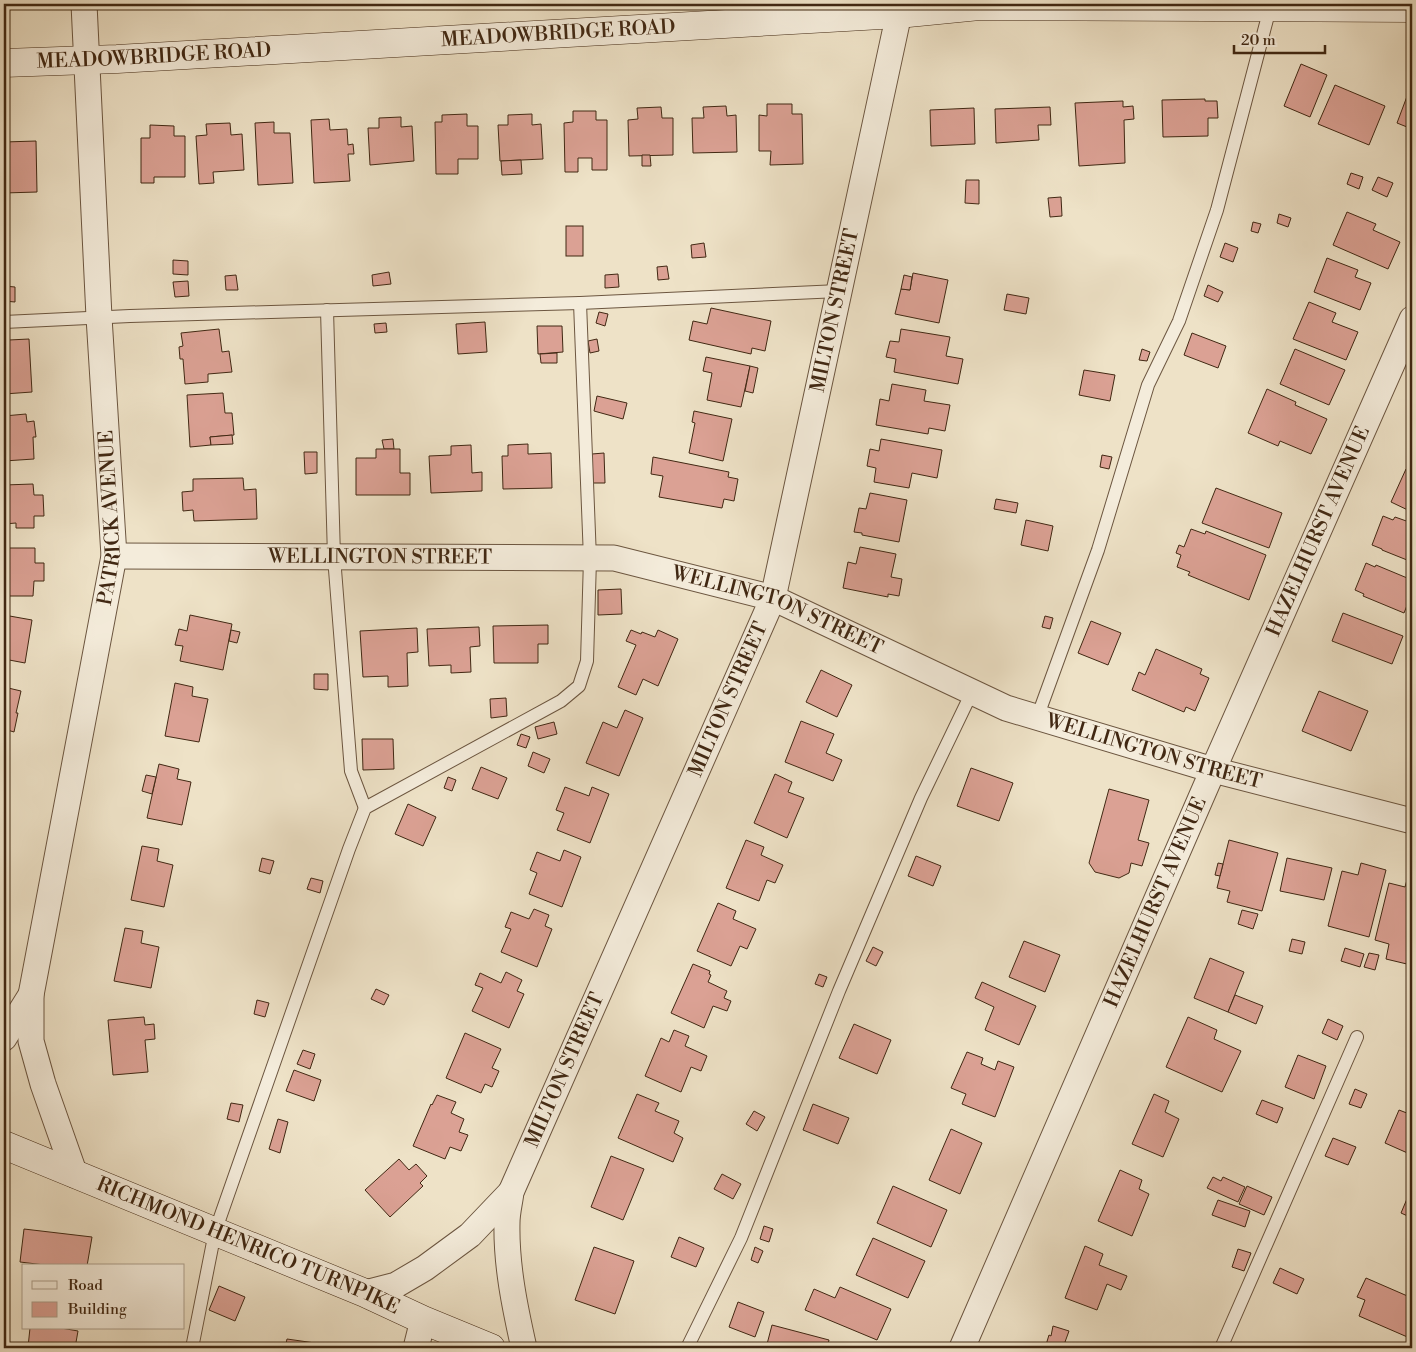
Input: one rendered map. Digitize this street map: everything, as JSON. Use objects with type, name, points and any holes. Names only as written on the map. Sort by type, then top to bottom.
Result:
[{"type":"main road","name":"MEADOWBRIDGE ROAD","points":[[4,63],[86,61],[978,5],[1412,8]]},
{"type":"main road","name":"RICHMOND HENRICO TURNPIKE","points":[[4,1145],[491,1348]]},
{"type":"street","name":"PATRICK AVENUE","points":[[75,1174],[43,1084],[31,1041],[31,995],[114,556],[99,317],[84,4]]},
{"type":"street","name":"MILTON STREET","points":[[524,1348],[514,1306],[508,1254],[507,1222],[511,1192],[773,598],[899,9]]},
{"type":"street","name":"HAZELHURST AVENUE","points":[[962,1348],[1412,319]]},
{"type":"street","name":"WELLINGTON STREET","points":[[114,556],[614,558],[773,598],[1006,708],[1214,770],[1412,821]]},
{"type":"street","name":"PATRICK AVENUE","points":[[4,1038],[31,995]]},
{"type":"street","name":"MILTON STREET","points":[[365,1294],[396,1284],[425,1268],[470,1235],[511,1192]]},
{"type":"street","points":[[416,1348],[423,1320]]},
{"type":"lane","points":[[1038,718],[1098,550],[1148,385],[1180,321],[1217,210],[1270,8]]},
{"type":"lane","points":[[4,322],[99,317],[580,303],[839,291]]},
{"type":"lane","points":[[192,1348],[215,1232],[365,808],[561,701],[579,686],[587,661],[590,558],[580,303]]},
{"type":"lane","points":[[328,310],[334,557],[351,771],[365,808]]},
{"type":"lane","points":[[687,1348],[741,1238],[839,991],[921,798],[972,692]]},
{"type":"lane","points":[[1221,1348],[1357,1037]]},
{"type":"building","points":[[1301,64],[1327,75],[1310,117],[1284,106]]},
{"type":"building","points":[[1412,83],[1412,129],[1397,123]]},
{"type":"building","points":[[1335,85],[1385,106],[1369,145],[1318,124]]},
{"type":"building","points":[[1205,99],[1205,101],[1217,101],[1218,118],[1208,118],[1208,136],[1163,137],[1162,100]]},
{"type":"building","points":[[1123,101],[1123,107],[1133,106],[1134,119],[1124,120],[1125,163],[1079,166],[1075,103]]},
{"type":"building","points":[[767,104],[792,104],[792,114],[802,114],[803,164],[770,165],[771,151],[759,151],[759,115],[767,116]]},
{"type":"building","points":[[726,106],[727,116],[736,115],[737,152],[693,153],[692,118],[704,118],[703,107]]},
{"type":"building","points":[[661,107],[662,118],[673,118],[673,155],[629,156],[628,120],[638,119],[637,108]]},
{"type":"building","points":[[1050,107],[1051,125],[1038,125],[1039,140],[996,143],[995,109]]},
{"type":"building","points":[[974,108],[975,144],[931,146],[930,110]]},
{"type":"building","points":[[573,111],[596,111],[596,120],[607,120],[607,170],[592,170],[592,158],[578,158],[578,172],[565,172],[564,123],[573,122]]},
{"type":"building","points":[[467,114],[467,126],[478,126],[478,159],[458,159],[458,174],[436,174],[435,122],[442,122],[442,115]]},
{"type":"building","points":[[532,114],[532,125],[541,124],[543,159],[500,161],[498,125],[508,125],[508,115]]},
{"type":"building","points":[[401,117],[401,127],[412,126],[414,161],[370,165],[368,128],[379,128],[379,118]]},
{"type":"building","points":[[329,119],[330,130],[347,129],[348,145],[353,144],[354,154],[348,154],[350,181],[314,183],[311,120]]},
{"type":"building","points":[[274,122],[274,133],[290,133],[293,183],[258,185],[255,123]]},
{"type":"building","points":[[230,123],[231,135],[242,134],[244,170],[213,172],[214,183],[199,184],[196,136],[207,135],[206,124]]},
{"type":"building","points":[[150,125],[174,126],[174,136],[185,136],[185,177],[154,177],[154,183],[141,183],[141,138],[150,138]]},
{"type":"building","points":[[36,141],[37,192],[4,193],[4,142]]},
{"type":"building","points":[[642,155],[650,155],[651,166],[642,166]]},
{"type":"building","points":[[521,160],[522,174],[502,175],[501,161]]},
{"type":"building","points":[[1351,173],[1363,177],[1359,189],[1347,184]]},
{"type":"building","points":[[1378,177],[1393,183],[1387,197],[1372,190]]},
{"type":"building","points":[[966,180],[979,180],[979,204],[965,203]]},
{"type":"building","points":[[1061,197],[1062,216],[1050,217],[1048,198]]},
{"type":"building","points":[[1347,212],[1376,224],[1373,230],[1400,242],[1388,269],[1333,245]]},
{"type":"building","points":[[1279,214],[1291,218],[1288,227],[1277,223]]},
{"type":"building","points":[[1253,222],[1261,224],[1258,233],[1251,231]]},
{"type":"building","points":[[566,226],[583,226],[583,256],[566,256]]},
{"type":"building","points":[[704,243],[706,257],[692,258],[691,245]]},
{"type":"building","points":[[1225,243],[1238,248],[1233,262],[1220,257]]},
{"type":"building","points":[[1327,258],[1358,270],[1355,277],[1371,283],[1360,310],[1314,292]]},
{"type":"building","points":[[173,260],[188,261],[188,275],[173,274]]},
{"type":"building","points":[[667,266],[669,279],[658,280],[657,267]]},
{"type":"building","points":[[389,272],[391,284],[373,286],[372,275]]},
{"type":"building","points":[[913,273],[948,280],[939,323],[895,314],[901,289],[910,290]]},
{"type":"building","points":[[618,274],[619,287],[605,288],[605,275]]},
{"type":"building","points":[[236,275],[238,290],[226,290],[225,276]]},
{"type":"building","points":[[904,275],[912,277],[910,290],[901,289]]},
{"type":"building","points":[[188,281],[189,296],[175,297],[173,282]]},
{"type":"building","points":[[1208,285],[1223,292],[1218,302],[1204,296]]},
{"type":"building","points":[[4,286],[15,287],[15,302],[4,301]]},
{"type":"building","points":[[1007,294],[1029,298],[1026,314],[1004,310]]},
{"type":"building","points":[[1309,302],[1336,313],[1332,322],[1358,332],[1346,360],[1293,339]]},
{"type":"building","points":[[711,308],[771,321],[765,351],[752,348],[751,354],[689,340],[693,321],[707,324]]},
{"type":"building","points":[[599,312],[608,314],[605,326],[596,323]]},
{"type":"building","points":[[485,322],[487,352],[458,354],[456,324]]},
{"type":"building","points":[[386,323],[387,332],[375,333],[374,324]]},
{"type":"building","points":[[537,326],[562,326],[563,352],[538,354]]},
{"type":"building","points":[[219,329],[222,352],[229,351],[232,372],[208,374],[208,382],[185,384],[183,359],[180,359],[179,347],[183,346],[181,333]]},
{"type":"building","points":[[901,329],[950,337],[946,356],[963,359],[958,384],[894,372],[896,359],[886,357],[890,341],[899,342]]},
{"type":"building","points":[[1192,333],[1226,346],[1218,368],[1184,355]]},
{"type":"building","points":[[29,339],[32,392],[4,394],[4,348],[9,348],[9,340]]},
{"type":"building","points":[[597,339],[599,351],[590,353],[588,341]]},
{"type":"building","points":[[1142,349],[1150,352],[1147,361],[1139,360]]},
{"type":"building","points":[[1295,349],[1345,370],[1329,405],[1280,384]]},
{"type":"building","points":[[557,353],[557,363],[541,363],[540,354]]},
{"type":"building","points":[[706,357],[750,366],[741,407],[707,400],[712,373],[703,371]]},
{"type":"building","points":[[750,366],[758,368],[753,393],[745,391]]},
{"type":"building","points":[[1084,370],[1115,375],[1110,401],[1079,395]]},
{"type":"building","points":[[892,384],[926,390],[924,401],[950,405],[945,431],[929,428],[928,434],[876,425],[880,399],[889,401]]},
{"type":"building","points":[[1267,389],[1296,402],[1295,405],[1327,419],[1311,454],[1280,441],[1278,446],[1248,433]]},
{"type":"building","points":[[223,393],[225,413],[232,413],[234,435],[210,437],[211,445],[190,447],[187,395]]},
{"type":"building","points":[[597,396],[627,403],[623,419],[594,411]]},
{"type":"building","points":[[694,411],[732,419],[723,461],[689,453],[695,423],[692,422]]},
{"type":"building","points":[[26,414],[27,422],[34,421],[36,437],[33,437],[34,459],[4,461],[4,416]]},
{"type":"building","points":[[232,435],[233,444],[211,445],[210,437]]},
{"type":"building","points":[[393,439],[394,449],[384,449],[382,440]]},
{"type":"building","points":[[881,439],[942,450],[937,478],[912,473],[909,488],[874,482],[876,468],[867,466],[870,449],[879,451]]},
{"type":"building","points":[[528,444],[528,454],[551,453],[552,488],[503,489],[502,456],[508,456],[508,445]]},
{"type":"building","points":[[471,445],[472,473],[482,472],[482,491],[431,493],[429,456],[451,455],[451,446]]},
{"type":"building","points":[[376,449],[400,449],[400,473],[410,473],[410,495],[356,495],[356,458],[376,458]]},
{"type":"building","points":[[304,452],[317,452],[317,473],[305,474]]},
{"type":"building","points":[[604,453],[605,483],[593,483],[592,454]]},
{"type":"building","points":[[1102,455],[1112,457],[1109,469],[1100,467]]},
{"type":"building","points":[[653,457],[729,472],[728,477],[738,479],[734,501],[724,499],[722,508],[659,497],[663,476],[651,474]]},
{"type":"building","points":[[1406,469],[1412,471],[1412,512],[1391,502]]},
{"type":"building","points":[[243,478],[244,490],[256,489],[257,519],[194,521],[193,510],[183,511],[182,492],[193,491],[193,479]]},
{"type":"building","points":[[33,484],[34,495],[43,495],[44,516],[34,516],[34,528],[16,528],[16,523],[4,524],[4,485]]},
{"type":"building","points":[[1216,488],[1282,513],[1269,548],[1202,523]]},
{"type":"building","points":[[870,493],[907,500],[899,542],[854,532],[859,508],[866,509]]},
{"type":"building","points":[[996,499],[1018,503],[1016,513],[994,509]]},
{"type":"building","points":[[1383,516],[1393,520],[1395,517],[1412,523],[1412,562],[1372,545]]},
{"type":"building","points":[[1026,520],[1053,526],[1048,551],[1021,545]]},
{"type":"building","points":[[1191,529],[1205,534],[1206,531],[1266,555],[1249,600],[1188,575],[1190,572],[1177,567],[1181,555],[1176,553],[1179,545],[1184,547]]},
{"type":"building","points":[[860,547],[896,554],[891,577],[902,579],[899,596],[888,594],[888,597],[843,588],[848,562],[856,564]]},
{"type":"building","points":[[4,548],[35,548],[35,563],[44,563],[44,581],[34,581],[33,596],[4,596]]},
{"type":"building","points":[[1366,563],[1375,567],[1376,565],[1412,580],[1412,593],[1404,613],[1363,596],[1364,594],[1355,590]]},
{"type":"building","points":[[621,589],[622,614],[598,615],[598,590]]},
{"type":"building","points":[[1343,613],[1403,636],[1392,664],[1332,641]]},
{"type":"building","points":[[4,615],[32,620],[25,663],[4,659]]},
{"type":"building","points":[[190,615],[232,624],[223,670],[180,661],[183,646],[175,645],[179,629],[187,631]]},
{"type":"building","points":[[1045,616],[1053,618],[1050,629],[1042,627]]},
{"type":"building","points":[[1091,621],[1121,633],[1108,665],[1078,653]]},
{"type":"building","points":[[548,625],[548,644],[538,644],[538,663],[494,663],[493,626]]},
{"type":"building","points":[[479,627],[480,646],[470,647],[471,672],[451,673],[451,665],[429,666],[427,629]]},
{"type":"building","points":[[417,628],[418,652],[407,653],[408,686],[388,687],[388,676],[363,677],[360,631]]},
{"type":"building","points":[[231,630],[240,632],[237,643],[229,641]]},
{"type":"building","points":[[631,630],[655,637],[658,630],[678,639],[658,686],[643,679],[636,695],[618,687],[636,645],[626,641]]},
{"type":"building","points":[[1156,649],[1202,669],[1200,674],[1209,678],[1195,711],[1186,707],[1184,712],[1132,690],[1139,672],[1145,675]]},
{"type":"building","points":[[821,670],[852,685],[837,717],[806,702]]},
{"type":"building","points":[[314,674],[328,674],[328,690],[314,689]]},
{"type":"building","points":[[175,683],[193,687],[192,696],[208,699],[199,742],[165,736]]},
{"type":"building","points":[[4,687],[21,691],[14,732],[4,729]]},
{"type":"building","points":[[1319,691],[1368,711],[1351,751],[1302,731]]},
{"type":"building","points":[[506,698],[507,716],[491,718],[490,699]]},
{"type":"building","points":[[625,710],[643,718],[619,776],[586,763],[603,722],[617,728]]},
{"type":"building","points":[[801,721],[834,734],[826,753],[842,760],[833,781],[785,762]]},
{"type":"building","points":[[554,722],[557,734],[538,739],[535,727]]},
{"type":"building","points":[[521,734],[530,737],[526,748],[517,745]]},
{"type":"building","points":[[362,739],[393,739],[394,769],[363,770]]},
{"type":"building","points":[[533,752],[550,759],[544,773],[528,766]]},
{"type":"building","points":[[159,764],[179,769],[177,779],[191,782],[182,825],[147,818]]},
{"type":"building","points":[[481,767],[507,778],[498,799],[472,789]]},
{"type":"building","points":[[971,768],[1013,783],[999,821],[957,806]]},
{"type":"building","points":[[775,774],[792,782],[788,792],[804,798],[787,838],[754,823]]},
{"type":"building","points":[[146,775],[156,777],[152,794],[142,791]]},
{"type":"building","points":[[448,777],[456,780],[452,791],[444,788]]},
{"type":"building","points":[[565,787],[589,796],[592,787],[609,794],[590,843],[557,830],[564,813],[556,810]]},
{"type":"building","points":[[1109,789],[1149,800],[1138,840],[1149,843],[1142,866],[1131,863],[1129,873],[1119,878],[1095,872],[1089,863]]},
{"type":"building","points":[[408,804],[436,817],[423,846],[395,834]]},
{"type":"building","points":[[746,840],[764,847],[761,855],[783,865],[775,883],[767,880],[759,901],[726,888]]},
{"type":"building","points":[[1229,840],[1278,853],[1262,911],[1227,902],[1230,891],[1217,888]]},
{"type":"building","points":[[142,846],[159,849],[157,861],[173,865],[164,907],[131,900]]},
{"type":"building","points":[[564,850],[581,857],[562,907],[529,894],[537,873],[530,870],[537,852],[560,861]]},
{"type":"building","points":[[916,856],[941,866],[933,886],[908,876]]},
{"type":"building","points":[[262,858],[274,861],[270,874],[259,871]]},
{"type":"building","points":[[1287,858],[1332,868],[1324,900],[1280,891]]},
{"type":"building","points":[[1218,863],[1223,864],[1220,876],[1215,875]]},
{"type":"building","points":[[1361,863],[1386,870],[1369,937],[1328,926],[1342,871],[1358,875]]},
{"type":"building","points":[[1408,876],[1412,877],[1411,965],[1386,959],[1389,944],[1375,940],[1389,883],[1405,887]]},
{"type":"building","points":[[311,878],[323,881],[320,893],[307,889]]},
{"type":"building","points":[[718,903],[736,911],[733,919],[756,929],[747,949],[740,946],[731,966],[697,951]]},
{"type":"building","points":[[534,909],[549,915],[545,926],[552,929],[537,967],[501,952],[511,929],[505,927],[511,912],[529,919]]},
{"type":"building","points":[[1242,910],[1258,914],[1253,929],[1238,924]]},
{"type":"building","points":[[125,928],[143,931],[141,943],[159,947],[151,988],[114,981]]},
{"type":"building","points":[[1292,939],[1305,942],[1302,954],[1289,951]]},
{"type":"building","points":[[1024,941],[1060,955],[1045,992],[1009,977]]},
{"type":"building","points":[[873,947],[883,952],[876,966],[866,961]]},
{"type":"building","points":[[1345,948],[1364,954],[1360,967],[1341,961]]},
{"type":"building","points":[[1369,953],[1379,955],[1375,970],[1364,967]]},
{"type":"building","points":[[1210,958],[1244,972],[1228,1012],[1194,998]]},
{"type":"building","points":[[693,964],[710,971],[709,974],[711,975],[708,982],[727,991],[724,998],[731,1001],[727,1011],[713,1006],[704,1028],[671,1013]]},
{"type":"building","points":[[506,972],[522,980],[517,991],[524,994],[509,1028],[472,1011],[483,988],[475,985],[480,973],[501,983]]},
{"type":"building","points":[[819,974],[827,977],[823,987],[815,984]]},
{"type":"building","points":[[982,982],[1036,1006],[1019,1045],[985,1030],[994,1007],[975,998]]},
{"type":"building","points":[[376,989],[389,995],[384,1005],[371,999]]},
{"type":"building","points":[[1235,995],[1263,1006],[1256,1024],[1228,1012]]},
{"type":"building","points":[[257,1000],[269,1003],[265,1017],[254,1014]]},
{"type":"building","points":[[144,1017],[145,1025],[154,1024],[155,1039],[145,1040],[148,1072],[113,1075],[108,1020]]},
{"type":"building","points":[[1188,1017],[1217,1030],[1214,1039],[1241,1051],[1222,1092],[1166,1067]]},
{"type":"building","points":[[1328,1019],[1343,1026],[1337,1040],[1322,1033]]},
{"type":"building","points":[[854,1024],[891,1040],[877,1074],[839,1058]]},
{"type":"building","points":[[674,1030],[689,1036],[685,1046],[707,1056],[701,1071],[691,1067],[681,1092],[645,1076],[661,1038],[669,1042]]},
{"type":"building","points":[[465,1033],[501,1049],[492,1068],[499,1071],[492,1087],[485,1084],[481,1093],[446,1078]]},
{"type":"building","points":[[303,1050],[315,1054],[310,1069],[297,1064]]},
{"type":"building","points":[[967,1052],[983,1058],[981,1064],[995,1070],[998,1061],[1014,1067],[995,1117],[962,1104],[966,1094],[951,1088]]},
{"type":"building","points":[[1298,1055],[1326,1066],[1314,1099],[1285,1087]]},
{"type":"building","points":[[294,1070],[321,1080],[314,1101],[286,1091]]},
{"type":"building","points":[[1355,1089],[1367,1094],[1361,1108],[1349,1104]]},
{"type":"building","points":[[637,1094],[659,1103],[655,1111],[679,1121],[674,1133],[683,1138],[673,1162],[618,1138]]},
{"type":"building","points":[[1154,1094],[1169,1101],[1165,1112],[1179,1119],[1163,1157],[1132,1144]]},
{"type":"building","points":[[437,1095],[456,1102],[451,1113],[464,1119],[459,1132],[468,1135],[461,1151],[450,1147],[445,1159],[413,1146],[431,1104]]},
{"type":"building","points":[[1262,1100],[1283,1108],[1277,1123],[1256,1114]]},
{"type":"building","points":[[231,1103],[243,1105],[239,1122],[227,1119]]},
{"type":"building","points":[[813,1104],[849,1118],[838,1144],[803,1130]]},
{"type":"building","points":[[1399,1110],[1412,1115],[1412,1155],[1385,1143]]},
{"type":"building","points":[[754,1111],[765,1117],[757,1131],[746,1124]]},
{"type":"building","points":[[278,1119],[288,1122],[280,1153],[269,1149]]},
{"type":"building","points":[[951,1129],[982,1143],[960,1194],[929,1180]]},
{"type":"building","points":[[1333,1138],[1356,1147],[1348,1165],[1325,1156]]},
{"type":"building","points":[[611,1156],[644,1169],[623,1220],[591,1207]]},
{"type":"building","points":[[399,1159],[409,1170],[416,1164],[427,1176],[420,1183],[423,1186],[390,1217],[365,1190]]},
{"type":"building","points":[[1120,1170],[1142,1180],[1139,1189],[1149,1194],[1132,1236],[1098,1221]]},
{"type":"building","points":[[722,1174],[741,1184],[733,1199],[714,1189]]},
{"type":"building","points":[[1213,1177],[1221,1181],[1223,1177],[1245,1187],[1238,1202],[1207,1188]]},
{"type":"building","points":[[893,1186],[947,1210],[931,1247],[877,1223]]},
{"type":"building","points":[[1247,1186],[1272,1197],[1264,1215],[1239,1204]]},
{"type":"building","points":[[1412,1187],[1412,1218],[1401,1213]]},
{"type":"building","points":[[1218,1200],[1250,1211],[1245,1227],[1212,1215]]},
{"type":"building","points":[[764,1226],[773,1229],[769,1242],[760,1239]]},
{"type":"building","points":[[24,1229],[92,1237],[87,1264],[36,1264],[20,1262]]},
{"type":"building","points":[[679,1237],[704,1248],[696,1267],[671,1257]]},
{"type":"building","points":[[873,1238],[925,1261],[908,1298],[856,1275]]},
{"type":"building","points":[[1085,1246],[1103,1254],[1099,1265],[1127,1276],[1121,1290],[1107,1284],[1097,1310],[1065,1298]]},
{"type":"building","points":[[594,1247],[634,1261],[615,1314],[575,1300]]},
{"type":"building","points":[[755,1247],[763,1251],[758,1263],[751,1260]]},
{"type":"building","points":[[1238,1249],[1251,1253],[1244,1271],[1232,1267]]},
{"type":"building","points":[[1280,1268],[1304,1279],[1297,1294],[1273,1283]]},
{"type":"building","points":[[1366,1278],[1412,1298],[1412,1339],[1359,1316],[1365,1300],[1357,1297]]},
{"type":"building","points":[[219,1286],[245,1297],[235,1321],[209,1310]]},
{"type":"building","points":[[840,1287],[891,1309],[877,1340],[805,1310],[814,1289],[835,1298]]},
{"type":"building","points":[[738,1302],[764,1312],[755,1337],[729,1327]]},
{"type":"building","points":[[772,1325],[829,1340],[827,1348],[766,1348]]},
{"type":"building","points":[[1053,1326],[1069,1331],[1065,1342],[1081,1348],[1045,1348],[1049,1335],[1051,1336]]},
{"type":"building","points":[[30,1330],[78,1331],[75,1348],[28,1347]]},
{"type":"building","points":[[287,1339],[350,1348],[285,1348]]}]
